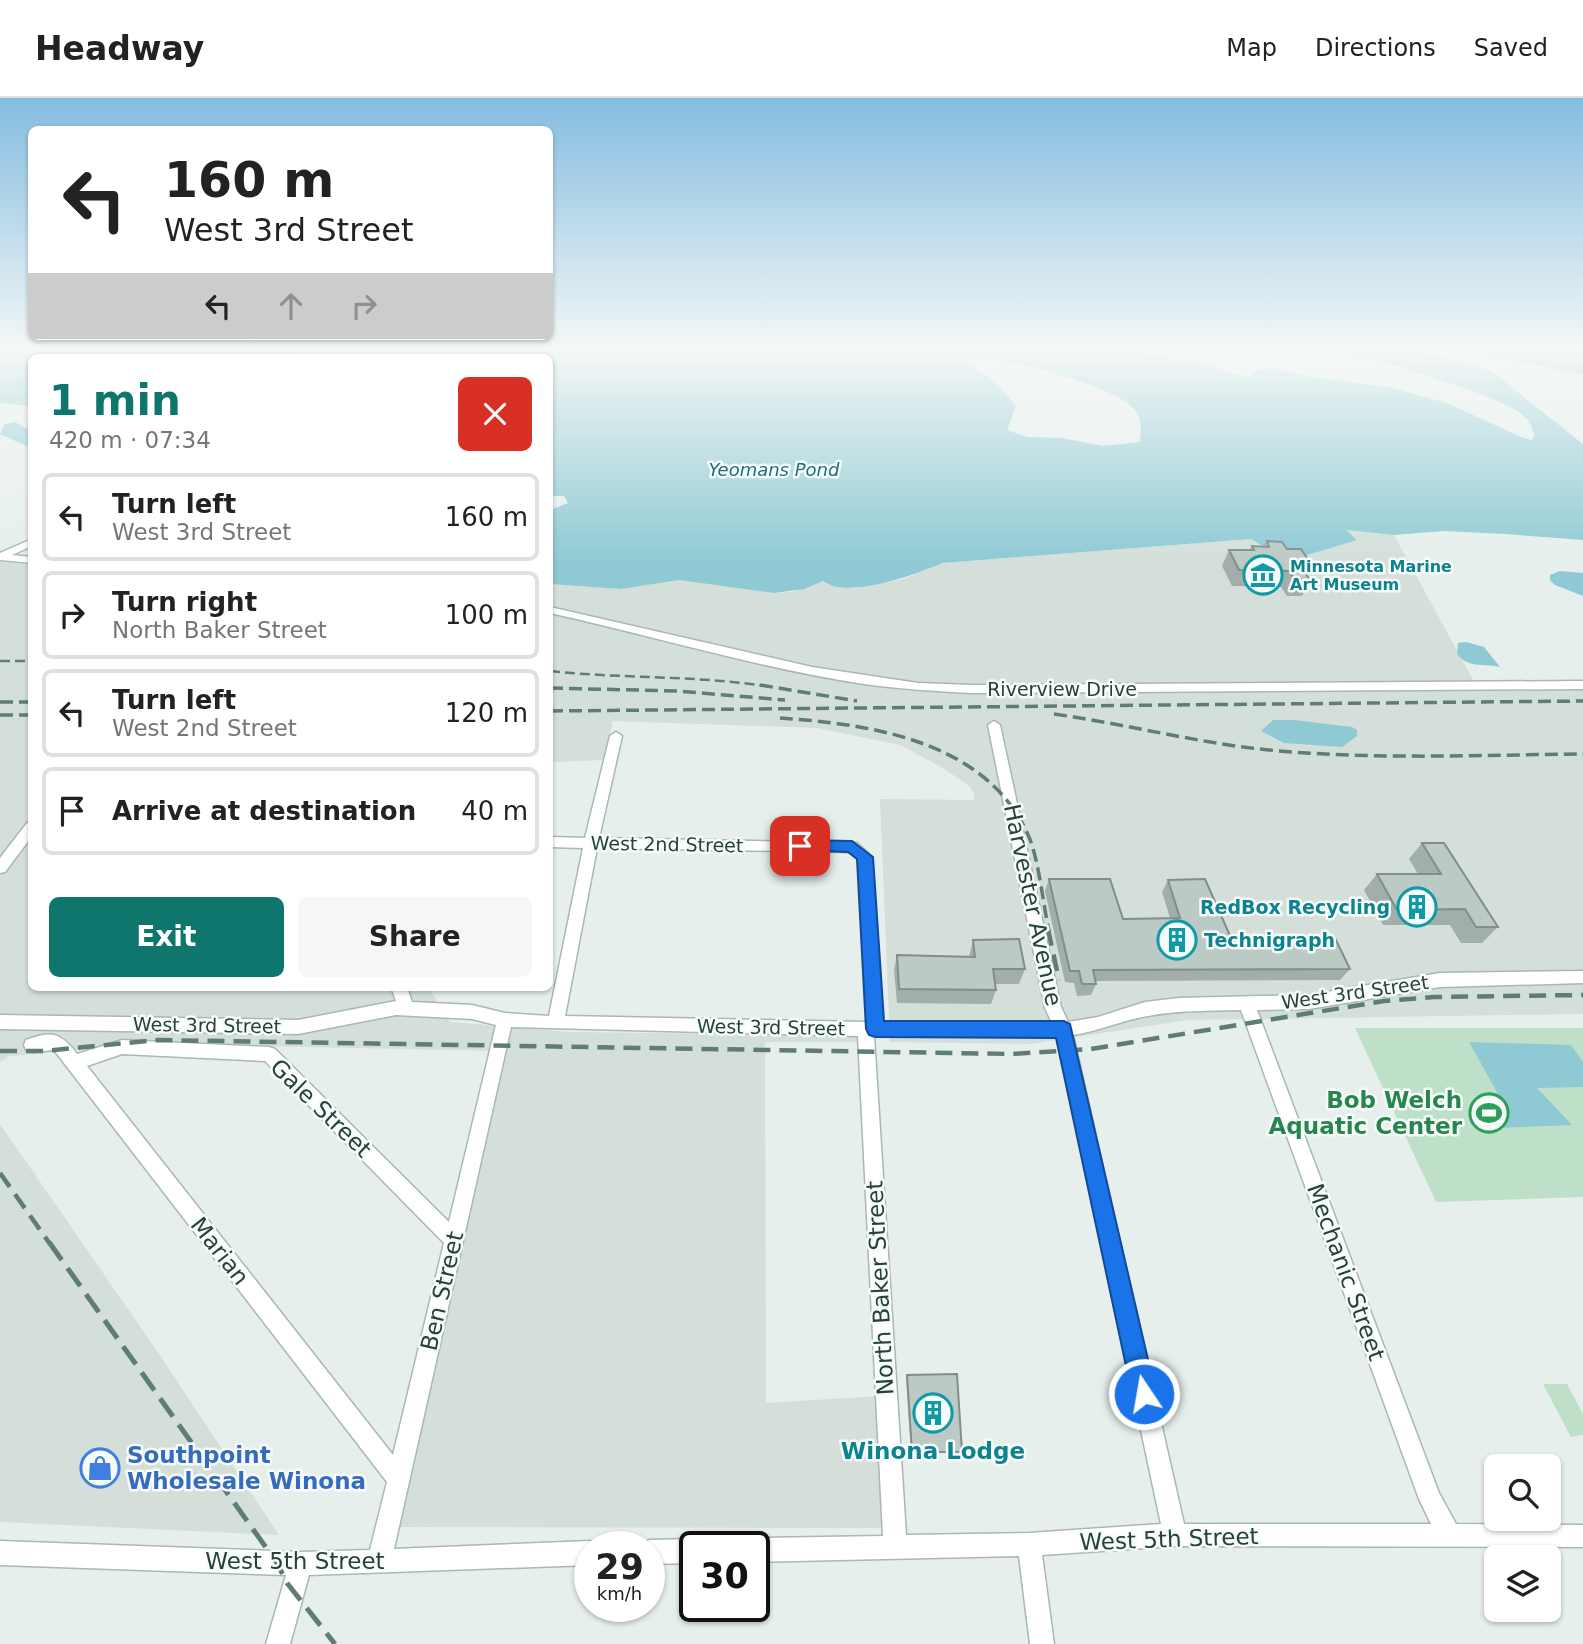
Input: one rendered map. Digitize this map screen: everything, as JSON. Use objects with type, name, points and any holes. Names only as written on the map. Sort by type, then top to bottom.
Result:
[{"type":"street","points":[[1,557],[28,544]]},
{"type":"street","points":[[1,557],[28,560]]},
{"type":"street","name":"Riverview Drive","points":[[553,611],[804,669],[914,688],[971,690],[1583,685]]},
{"type":"street","name":"Harvester Avenue","points":[[994,725],[1053,1008],[1064,1030],[1175,1535]]},
{"type":"street","points":[[556,1023],[591,842],[616,736]]},
{"type":"street","points":[[0,868],[28,831]]},
{"type":"street","name":"West 2nd Street","points":[[553,842],[852,847],[865,857]]},
{"type":"street","name":"North Baker Street","points":[[865,857],[895,1548]]},
{"type":"street","name":"West 3rd Street","points":[[0,1022],[298,1027],[396,1009],[472,1012],[505,1020],[556,1023],[1064,1030],[1098,1024],[1145,1009],[1180,1005],[1309,1002],[1440,980],[1583,977]]},
{"type":"street","points":[[400,991],[407,1010]]},
{"type":"street","name":"Mechanic Street","points":[[1247,1005],[1430,1499],[1450,1537]]},
{"type":"street","name":"Ben Street","points":[[379,1562],[505,1020]]},
{"type":"street","name":"Marian","points":[[32,1045],[58,1042],[399,1480]]},
{"type":"street","name":"Gale Street","points":[[73,1063],[122,1048],[269,1054],[454,1240]]},
{"type":"street","name":"West 5th Street","points":[[770,1550],[1029,1544],[1175,1535],[1583,1536]]},
{"type":"street","points":[[1029,1544],[1042,1644]]},
{"type":"street","name":"West 5th Street","points":[[0,1553],[301,1564],[574,1554]]},
{"type":"street","points":[[278,1644],[301,1564]]},
{"type":"shaded area","points":[[1344,530],[1394,535],[1479,691],[1583,690],[1583,1014],[1188,1020],[1030,1044],[890,1042],[880,799],[974,800],[974,793],[969,786],[943,768],[900,745],[817,728],[613,721],[604,760],[553,762],[553,584],[621,589],[679,580],[774,593],[791,592],[824,581],[826,584],[855,588],[903,579],[942,563],[1251,539],[1287,561],[1356,539]]},
{"type":"shaded area","points":[[0,562],[28,565],[28,991],[431,991],[450,1022],[571,1032],[875,1036],[876,1042],[765,1042],[766,1403],[879,1396],[885,1528],[398,1527],[502,1051],[146,1044],[9,1056],[0,1062]]},
{"type":"shaded area","points":[[0,1124],[157,1351],[279,1535],[0,1522]]},
{"type":"green space","name":"Bob Welch Aquatic Center","points":[[1355,1028],[1583,1028],[1583,1197],[1436,1202]]},
{"type":"green space","points":[[1543,1384],[1567,1384],[1583,1414],[1583,1435],[1571,1437]]},
{"type":"water","name":"Yeomans Pond","points":[[553,419],[1011,419],[1007,430],[1027,437],[1062,438],[1103,446],[1140,442],[1139,419],[1482,419],[1531,440],[1535,436],[1527,419],[1552,419],[1583,444],[1583,540],[1444,531],[1394,535],[1346,530],[1357,540],[1287,561],[1251,539],[942,563],[900,579],[865,587],[834,586],[823,581],[804,589],[774,593],[679,580],[621,589],[553,584],[553,509],[568,503],[564,496],[553,496]]},
{"type":"water","points":[[15,422],[28,429],[28,447],[0,434],[5,424]]},
{"type":"water","points":[[1560,571],[1583,573],[1583,596],[1555,585],[1550,580],[1550,575]]},
{"type":"water","points":[[1466,642],[1484,647],[1500,667],[1466,662],[1457,654],[1458,643]]},
{"type":"water","points":[[1273,720],[1352,727],[1357,730],[1357,736],[1342,747],[1284,743],[1261,731]]},
{"type":"water","points":[[1469,1042],[1571,1045],[1583,1062],[1583,1087],[1537,1088],[1572,1125],[1497,1128],[1484,1105],[1503,1103]]},
{"type":"building","points":[[1267,541],[1282,542],[1287,549],[1301,549],[1311,564],[1299,564],[1310,580],[1295,580],[1289,571],[1239,570],[1229,550],[1254,550],[1252,546],[1269,547]]},
{"type":"building","points":[[1422,843],[1444,843],[1498,927],[1476,927],[1465,909],[1397,910],[1377,874],[1441,874]]},
{"type":"building","name":"Technigraph","points":[[1049,879],[1110,879],[1123,919],[1180,918],[1168,880],[1205,879],[1231,938],[1335,938],[1350,969],[1093,970],[1096,984],[1082,984],[1079,971],[1070,971]]},
{"type":"building","points":[[1019,939],[1025,969],[993,969],[996,990],[899,989],[897,955],[975,957],[973,940]]},
{"type":"building","name":"Winona Lodge","points":[[957,1374],[962,1452],[912,1452],[907,1375]]},
{"type":"railway","points":[[0,661],[28,661]]},
{"type":"railway","points":[[553,671],[771,687]]},
{"type":"railway","points":[[760,685],[857,701]]},
{"type":"railway","points":[[553,688],[677,691],[785,700]]},
{"type":"railway","points":[[553,711],[1583,701]]},
{"type":"railway","points":[[0,702],[28,702]]},
{"type":"railway","points":[[1054,714],[1215,743],[1308,753],[1426,756],[1583,754]]},
{"type":"railway","points":[[0,715],[28,715]]},
{"type":"railway","points":[[780,718],[888,733],[923,744],[956,759],[986,779],[1010,805],[1029,837],[1049,931]]},
{"type":"railway","points":[[1048,929],[1059,980]]},
{"type":"railway","points":[[0,1051],[43,1051],[158,1040],[1012,1054],[1091,1049],[1384,1001],[1434,997],[1583,995]]},
{"type":"railway","points":[[0,1173],[50,1244]]},
{"type":"railway","points":[[49,1242],[277,1563],[287,1583],[335,1644]]},
{"type":"place","name":"Minnesota Marine Art Museum","points":[[1263,575]]},
{"type":"place","name":"RedBox Recycling","points":[[1417,907]]},
{"type":"place","name":"Technigraph","points":[[1177,940]]},
{"type":"place","name":"Bob Welch Aquatic Center","points":[[1489,1113]]},
{"type":"place","name":"Winona Lodge","points":[[933,1413]]},
{"type":"place","name":"Southpoint Wholesale Winona","points":[[100,1468]]},
{"type":"route","points":[[800,846],[852,847],[865,857],[875,1029],[1064,1030],[1144,1394]]}]
